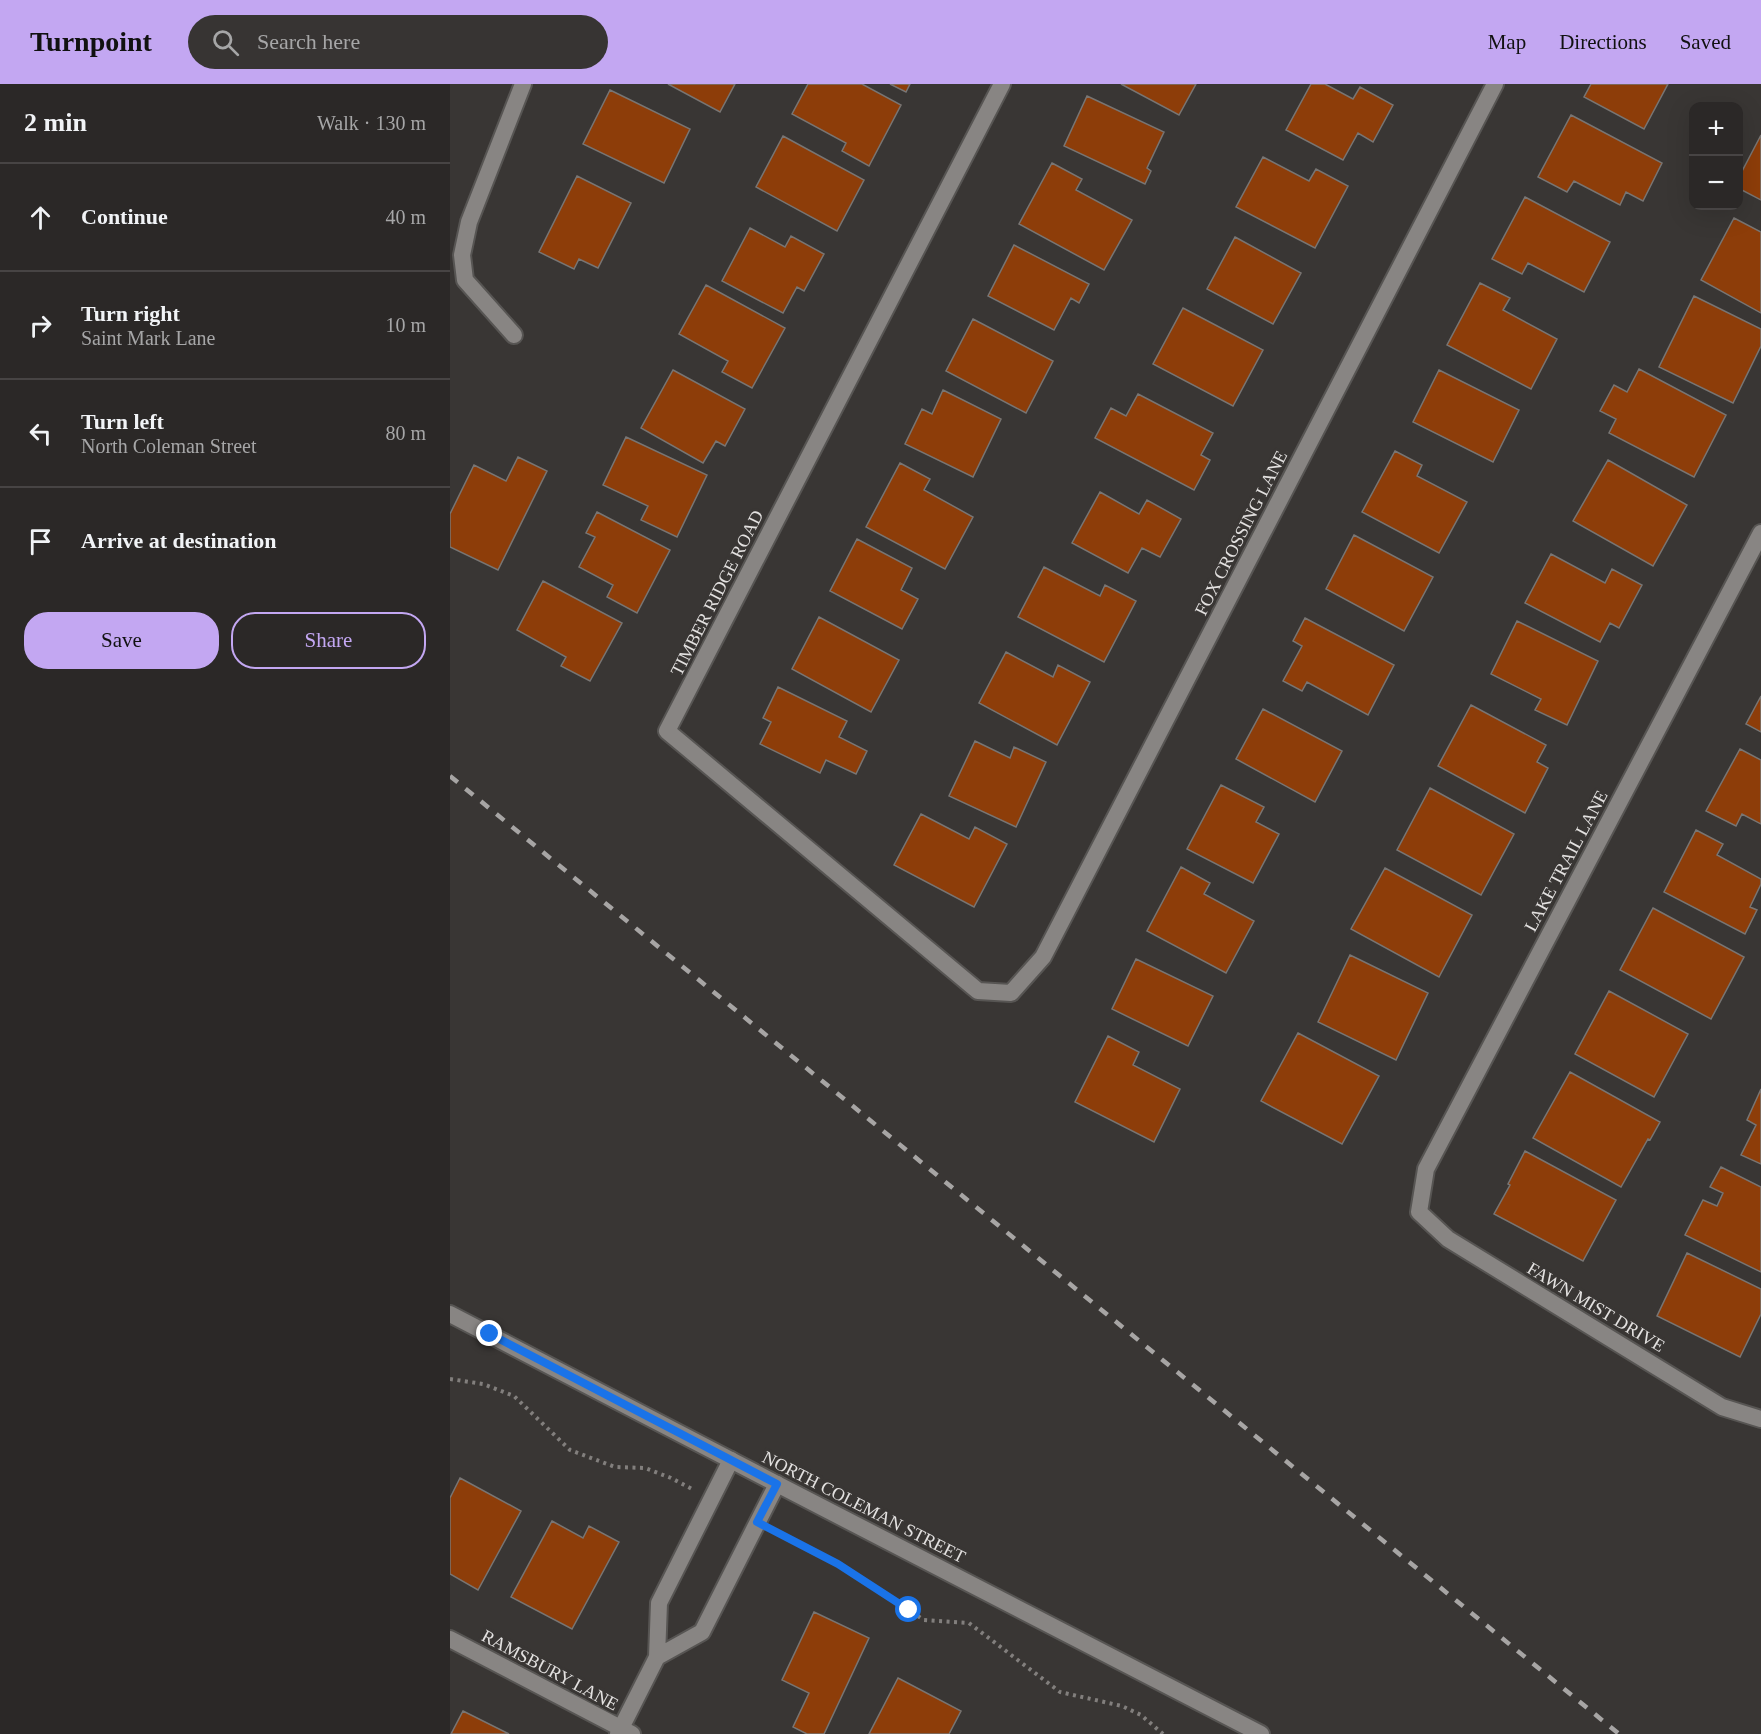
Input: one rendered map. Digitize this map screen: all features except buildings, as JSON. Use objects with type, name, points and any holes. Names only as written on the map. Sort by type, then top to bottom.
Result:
[{"type":"street","points":[[514,335],[465,280],[462,255],[469,222],[523,84]]},
{"type":"street","name":"TIMBER RIDGE ROAD","points":[[1002,84],[667,731],[978,991],[1011,993]]},
{"type":"street","name":"FOX CROSSING LANE","points":[[1011,993],[1043,957],[1495,84]]},
{"type":"street","name":"LAKE TRAIL LANE","points":[[1419,1212],[1426,1169],[1761,533]]},
{"type":"street","name":"FAWN MIST DRIVE","points":[[1419,1212],[1448,1239],[1722,1407],[1761,1419]]},
{"type":"street","name":"NORTH COLEMAN STREET","points":[[450,1314],[1261,1734]]},
{"type":"street","points":[[624,1732],[657,1658],[659,1603],[731,1460]]},
{"type":"street","points":[[657,1658],[702,1632],[777,1484]]},
{"type":"street","name":"RAMSBURY LANE","points":[[450,1639],[624,1732]]},
{"type":"path","points":[[450,1379],[483,1384],[514,1396],[570,1450],[615,1467],[645,1468],[671,1478],[712,1499]]},
{"type":"path","points":[[757,1522],[838,1564],[924,1620],[969,1623],[1060,1692],[1122,1706],[1141,1715],[1163,1734]]},
{"type":"railway","points":[[450,776],[1619,1734]]},
{"type":"route","points":[[490,1334],[777,1484],[757,1522],[838,1564],[909,1610]]}]
